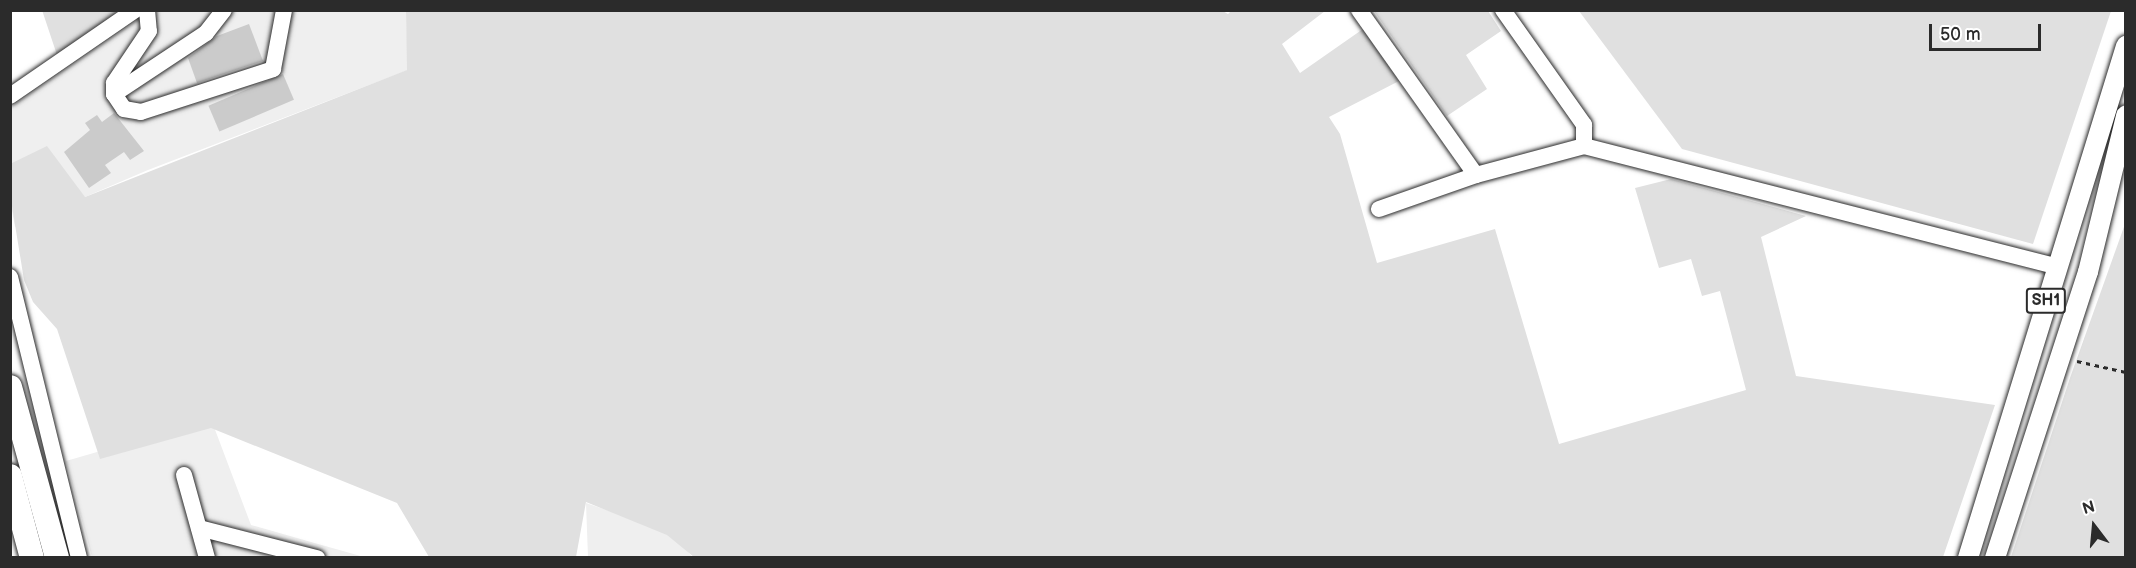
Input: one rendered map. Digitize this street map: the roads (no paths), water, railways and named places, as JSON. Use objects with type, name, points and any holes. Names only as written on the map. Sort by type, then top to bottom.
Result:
[{"type":"highway","points":[[10,387],[57,558]]},
{"type":"highway","points":[[10,476],[32,558]]},
{"type":"main road","name":"SH1","points":[[1968,558],[2126,46]]},
{"type":"main road","name":"SH1","points":[[1995,558],[2081,294],[2126,116]]},
{"type":"main road","points":[[2060,258],[2091,259]]},
{"type":"main road","points":[[2051,287],[2081,294]]},
{"type":"street","points":[[10,96],[135,10]]},
{"type":"street","points":[[147,10],[148,32],[114,83],[114,94],[123,109],[141,112],[273,69],[284,10]]},
{"type":"street","points":[[114,94],[206,33],[224,10]]},
{"type":"street","points":[[1359,10],[1476,176]]},
{"type":"street","points":[[1503,10],[1584,125],[1584,146]]},
{"type":"street","points":[[1379,209],[1476,176],[1584,146],[2060,258]]},
{"type":"street","points":[[10,277],[79,558]]},
{"type":"street","points":[[184,475],[207,558]]},
{"type":"street","points":[[199,528],[317,558]]}]
